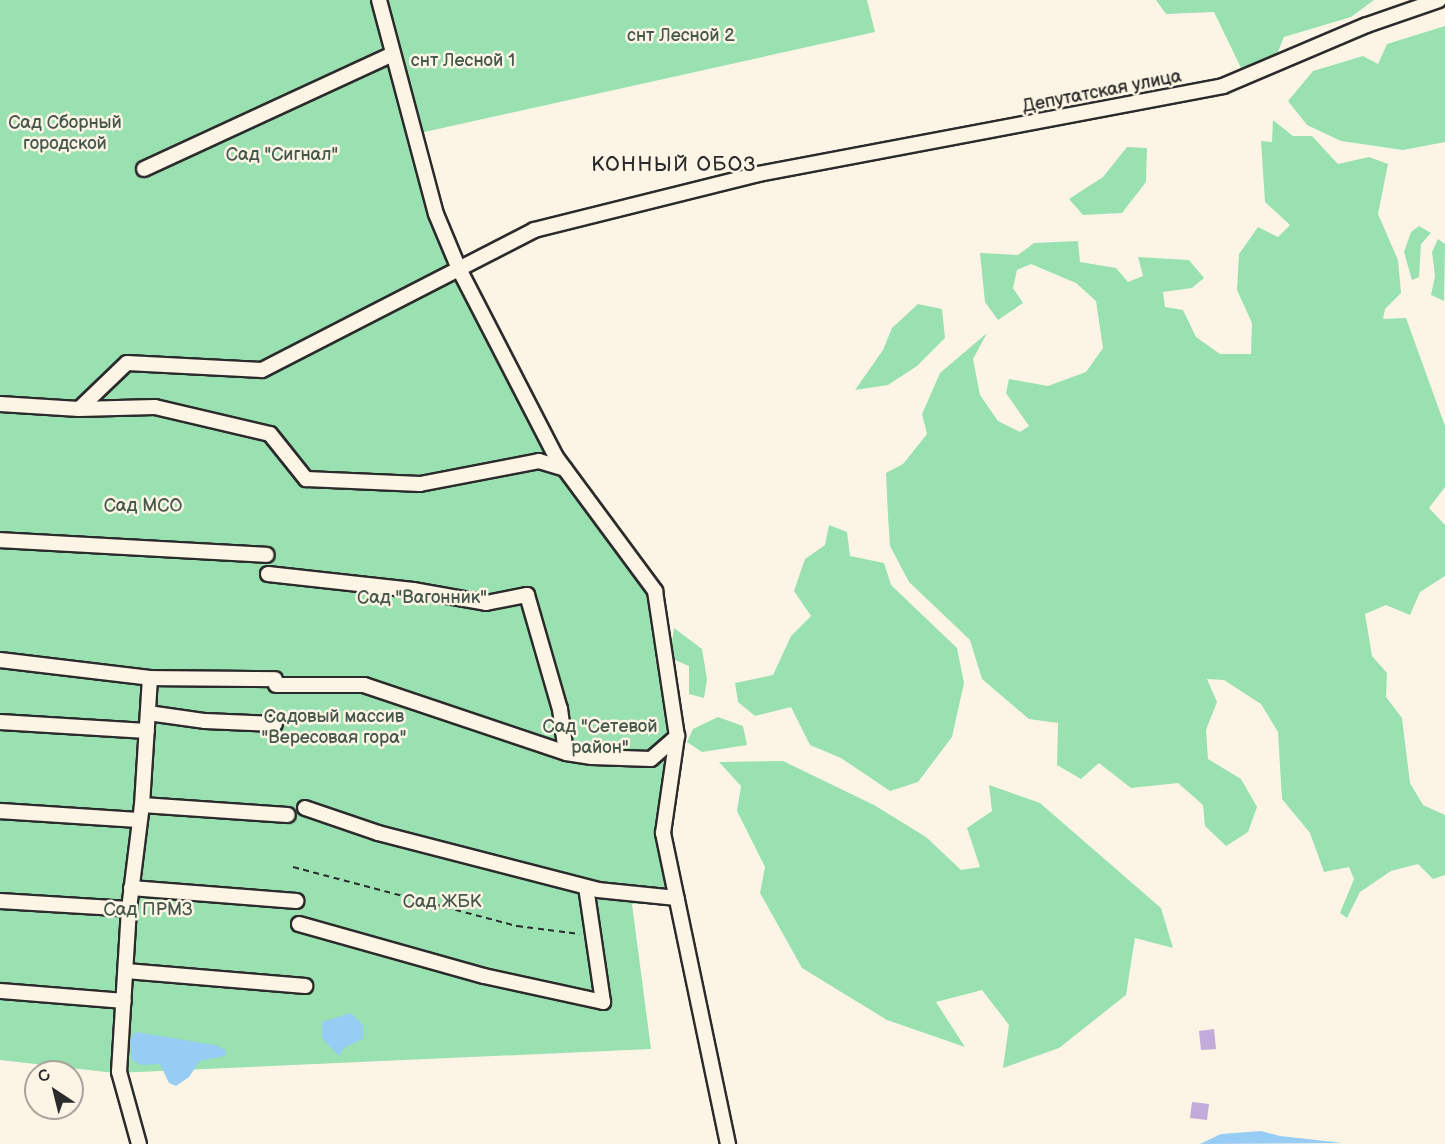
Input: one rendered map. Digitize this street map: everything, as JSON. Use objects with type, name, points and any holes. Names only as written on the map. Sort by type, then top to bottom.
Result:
[{"type":"street","points":[[379,0],[436,214],[459,269],[565,469],[655,591],[677,736],[663,833],[728,1144]]},
{"type":"street","name":"Депутатская улица","points":[[79,409],[127,363],[262,370],[534,230],[758,174],[1222,86],[1367,25],[1439,0]]},
{"type":"street","points":[[144,169],[393,54]]},
{"type":"street","points":[[0,404],[79,409],[155,406],[270,434],[306,478],[420,484],[539,461],[565,469]]},
{"type":"street","points":[[0,540],[267,555]]},
{"type":"street","points":[[268,574],[413,590],[486,603],[527,595],[560,709],[566,753]]},
{"type":"street","points":[[0,660],[150,678],[364,685],[566,753],[651,759],[677,736]]},
{"type":"street","points":[[139,1144],[119,1072],[129,909],[142,805],[150,678]]},
{"type":"street","points":[[148,714],[205,722],[275,724]]},
{"type":"street","points":[[0,722],[147,731]]},
{"type":"street","points":[[142,805],[288,814]]},
{"type":"street","points":[[306,808],[378,832],[586,887],[677,898]]},
{"type":"street","points":[[0,811],[139,820]]},
{"type":"street","points":[[299,924],[484,976],[603,1002],[586,887]]},
{"type":"street","points":[[131,888],[296,901]]},
{"type":"street","points":[[0,901],[129,909]]},
{"type":"street","points":[[126,971],[304,986]]},
{"type":"street","points":[[0,991],[124,1001]]},
{"type":"path","points":[[293,867],[517,926],[593,935]]},
{"type":"green space","name":"Садовый массив \"Вересовая гора\"","points":[[0,0],[867,0],[875,32],[420,133],[446,221],[462,256],[456,258],[471,309],[562,477],[650,597],[670,735],[656,830],[668,902],[632,904],[651,1049],[115,1073],[84,1069],[84,1060],[24,1060],[24,1063],[0,1060]]},
{"type":"green space","points":[[1156,0],[1374,0],[1351,17],[1284,37],[1274,61],[1242,70],[1214,12],[1166,14]]},
{"type":"green space","points":[[1445,26],[1445,142],[1403,150],[1341,141],[1307,125],[1288,101],[1313,71],[1363,56],[1378,64],[1387,44]]},
{"type":"green space","points":[[1273,120],[1293,136],[1312,136],[1338,164],[1369,157],[1388,164],[1378,214],[1398,260],[1401,293],[1385,309],[1383,319],[1406,318],[1445,426],[1445,487],[1429,508],[1445,525],[1445,576],[1420,592],[1410,615],[1386,605],[1365,614],[1372,656],[1387,673],[1386,697],[1402,718],[1410,783],[1423,805],[1445,815],[1445,875],[1433,879],[1418,864],[1391,871],[1360,892],[1347,918],[1340,913],[1354,879],[1349,867],[1324,872],[1310,833],[1282,799],[1278,732],[1261,704],[1224,680],[1207,679],[1217,702],[1206,730],[1208,759],[1241,779],[1257,807],[1248,832],[1226,846],[1205,826],[1203,805],[1178,783],[1131,788],[1099,763],[1081,779],[1057,765],[1058,723],[1029,719],[982,679],[970,640],[909,582],[890,546],[886,473],[903,464],[927,434],[922,414],[940,373],[987,333],[973,359],[980,395],[998,421],[1020,432],[1029,426],[1006,393],[1009,379],[1048,386],[1086,372],[1103,348],[1096,301],[1076,283],[1031,264],[1017,270],[1013,288],[1023,303],[998,320],[985,302],[980,253],[1018,255],[1034,243],[1078,241],[1080,262],[1116,268],[1128,282],[1143,276],[1138,257],[1189,260],[1204,278],[1192,288],[1163,292],[1165,307],[1183,310],[1196,337],[1220,354],[1251,354],[1252,323],[1237,290],[1239,254],[1258,227],[1278,237],[1290,225],[1265,202],[1261,141],[1272,142]]},
{"type":"green space","points":[[1127,147],[1147,148],[1146,182],[1122,213],[1083,215],[1069,199],[1103,177]]},
{"type":"green space","points":[[1419,226],[1431,233],[1421,244],[1419,277],[1412,280],[1404,252],[1411,232]]},
{"type":"green space","points":[[1438,239],[1445,244],[1444,301],[1431,295],[1435,276],[1432,252]]},
{"type":"green space","points":[[918,304],[942,309],[945,338],[917,366],[888,385],[855,390],[883,350],[892,328]]},
{"type":"green space","points":[[829,525],[847,532],[850,556],[884,563],[891,585],[957,648],[964,683],[952,737],[918,782],[890,791],[841,758],[810,745],[791,707],[755,716],[738,702],[735,683],[773,675],[791,636],[811,616],[794,591],[805,559],[825,545]]},
{"type":"green space","points":[[674,628],[702,649],[707,679],[704,698],[689,694],[689,666],[670,658]]},
{"type":"green space","points":[[718,717],[743,726],[747,745],[702,752],[687,742],[693,729]]},
{"type":"green space","points":[[783,761],[874,805],[926,837],[961,870],[980,867],[967,828],[992,811],[989,785],[1040,803],[1161,908],[1173,948],[1135,938],[1126,995],[1059,1048],[1003,1068],[1009,1025],[982,990],[936,1002],[965,1047],[887,1020],[802,968],[760,893],[765,867],[737,811],[741,786],[719,762]]},
{"type":"water","points":[[351,1013],[363,1025],[363,1039],[345,1047],[339,1056],[322,1038],[322,1022]]},
{"type":"water","points":[[135,1032],[215,1045],[226,1050],[225,1056],[200,1061],[189,1077],[176,1086],[169,1083],[160,1064],[142,1065],[132,1060],[130,1041]]},
{"type":"water","points":[[1261,1131],[1280,1136],[1343,1143],[1200,1144],[1221,1134]]},
{"type":"building","points":[[1214,1029],[1216,1049],[1201,1050],[1199,1031]]},
{"type":"building","points":[[1192,1102],[1209,1104],[1207,1120],[1190,1118]]},
{"type":"district","name":"КОННЫЙ ОБОЗ","points":[[674,165]]},
{"type":"park label","name":"снт Лесной 2","points":[[681,36]]},
{"type":"park label","name":"снт Лесной 1","points":[[463,61]]},
{"type":"park label","name":"Сад Сборный городской","points":[[65,134]]},
{"type":"park label","name":"Сад \"Сигнал\"","points":[[282,155]]},
{"type":"park label","name":"Сад МСО","points":[[143,506]]},
{"type":"park label","name":"Сад \"Вагонник\"","points":[[422,598]]},
{"type":"park label","name":"Сад \"Сетевой район\"","points":[[600,738]]},
{"type":"park label","name":"Сад ЖБК","points":[[442,902]]},
{"type":"park label","name":"Сад ПРМЗ","points":[[148,910]]}]
